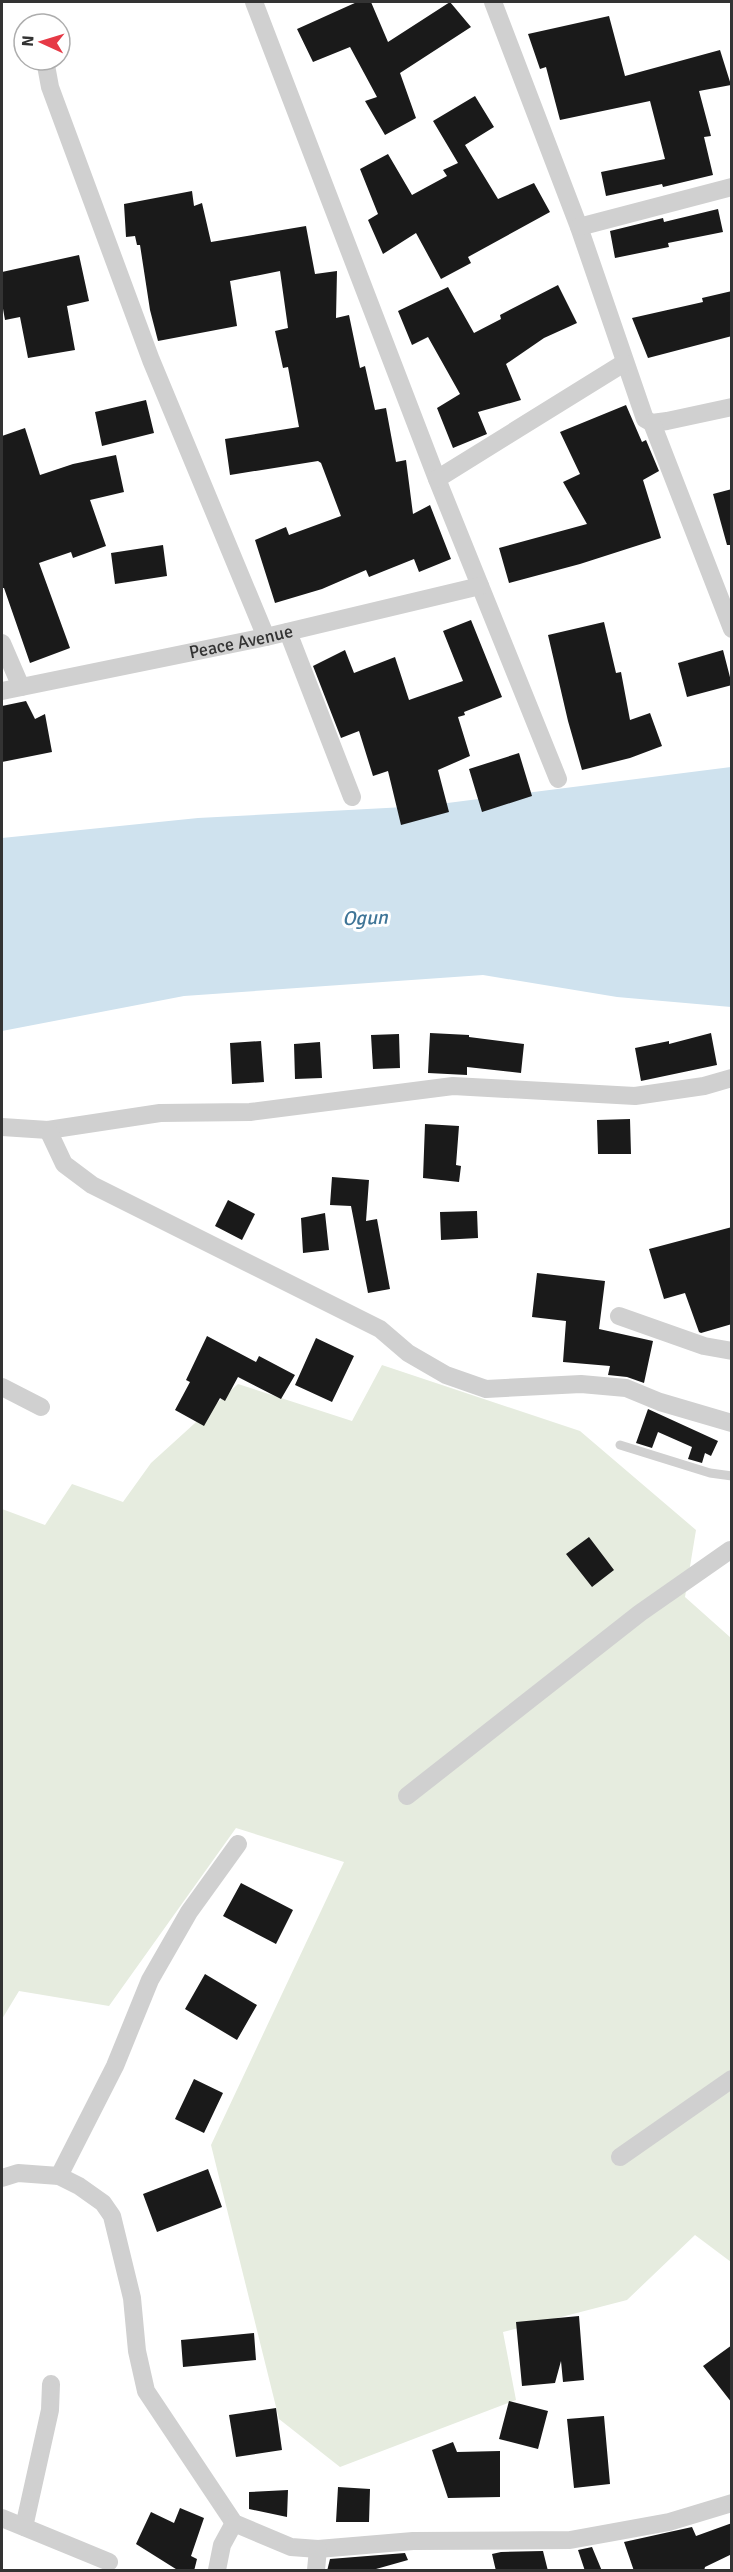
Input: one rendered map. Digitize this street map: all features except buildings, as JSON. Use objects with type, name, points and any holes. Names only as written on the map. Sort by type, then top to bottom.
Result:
[{"type":"street","points":[[254,2],[437,479],[558,779]]},
{"type":"street","points":[[493,2],[579,227],[645,419],[652,423],[732,629]]},
{"type":"street","points":[[47,72],[50,87],[151,360],[266,637]]},
{"type":"street","points":[[579,227],[732,187]]},
{"type":"street","points":[[437,479],[624,363]]},
{"type":"street","points":[[652,423],[732,407]]},
{"type":"street","name":"Peace Avenue","points":[[2,691],[266,637],[480,586]]},
{"type":"street","points":[[288,632],[352,797]]},
{"type":"street","points":[[2,644],[21,687]]},
{"type":"street","points":[[2,1127],[48,1130],[160,1113],[250,1112],[453,1086],[634,1096],[704,1086],[732,1078]]},
{"type":"street","points":[[48,1130],[64,1164],[92,1185],[380,1329],[408,1353],[446,1375],[486,1389],[580,1384],[626,1388],[660,1402],[732,1423]]},
{"type":"street","points":[[619,1316],[704,1346],[732,1351]]},
{"type":"street","points":[[2,1387],[41,1407]]},
{"type":"street","points":[[407,1796],[640,1613],[731,1549]]},
{"type":"street","points":[[59,2176],[115,2066],[150,1980],[189,1912],[238,1844]]},
{"type":"street","points":[[620,2157],[732,2079]]},
{"type":"street","points":[[2,2178],[18,2173],[59,2176],[103,2203],[111,2216],[132,2298],[136,2351],[146,2391],[234,2523],[291,2547],[318,2549],[413,2541],[570,2540],[669,2522],[732,2503]]},
{"type":"street","points":[[24,2527],[50,2409],[51,2384]]},
{"type":"street","points":[[2,2518],[109,2562]]},
{"type":"street","points":[[217,2571],[222,2545],[234,2523]]},
{"type":"street","points":[[316,2571],[318,2549]]},
{"type":"lane","points":[[620,1445],[710,1473],[732,1476]]},
{"type":"shaded area","points":[[382,1365],[580,1431],[696,1530],[685,1597],[731,1638],[731,2262],[695,2235],[627,2300],[503,2332],[516,2400],[340,2467],[279,2419],[211,2145],[344,1862],[236,1828],[109,2006],[19,1991],[2,2019],[2,1509],[45,1525],[72,1484],[123,1502],[151,1463],[238,1384],[352,1421]]},
{"type":"water","name":"Ogun","points":[[731,767],[731,1007],[617,997],[483,975],[184,996],[2,1031],[2,838],[198,818],[424,806]]}]
